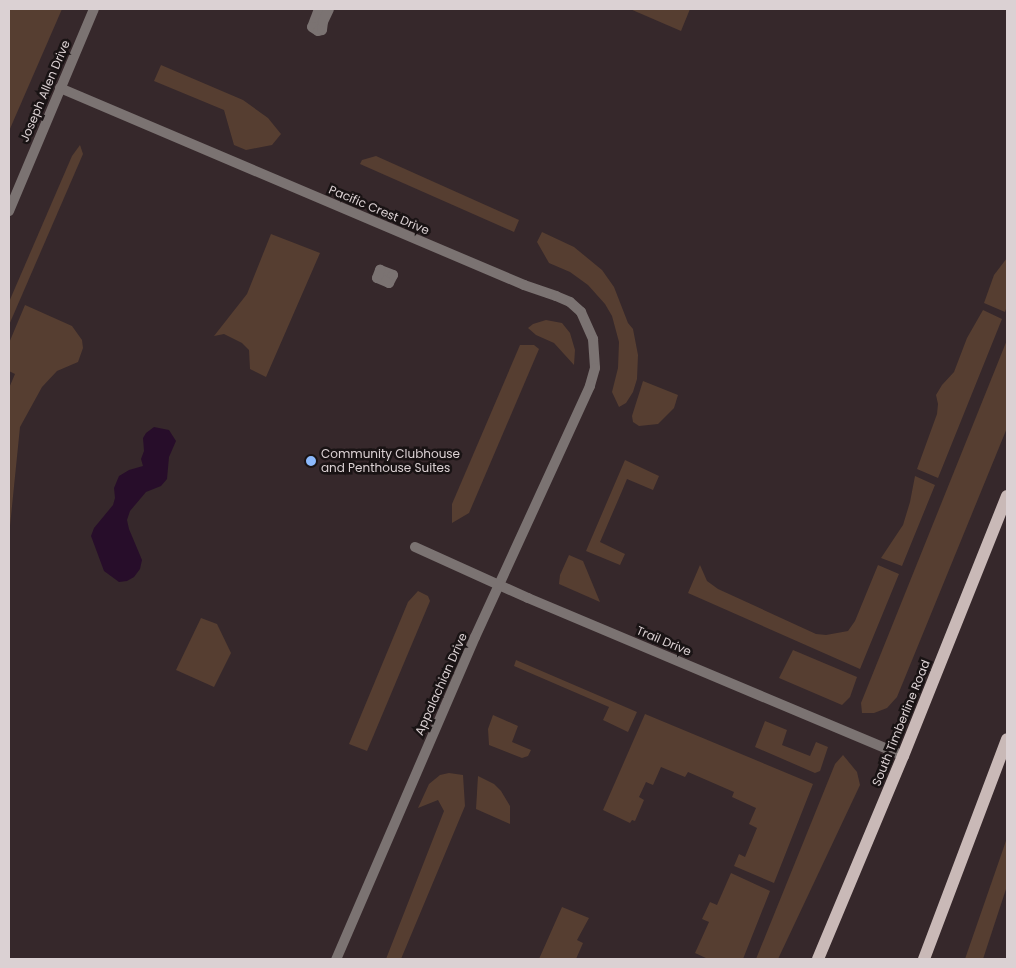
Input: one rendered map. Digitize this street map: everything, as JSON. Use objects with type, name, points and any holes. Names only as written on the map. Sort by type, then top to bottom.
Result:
[{"type":"main road","name":"South Timberline Road","points":[[818,959],[904,756],[1007,496]]},
{"type":"main road","points":[[924,959],[1007,738]]},
{"type":"street","name":"Joseph Allen Drive","points":[[9,211],[94,9]]},
{"type":"street","points":[[319,9],[312,27],[318,31],[322,30],[322,22],[328,9]]},
{"type":"street","name":"Pacific Crest Drive","points":[[60,88],[570,302],[580,312],[588,325],[596,352],[595,368],[590,386],[574,420]]},
{"type":"street","name":"Appalachian Drive","points":[[336,959],[499,585],[574,420]]},
{"type":"street","name":"Trail Drive","points":[[415,547],[499,585],[904,756]]},
{"type":"shaded area","points":[[9,9],[62,9],[9,131]]},
{"type":"shaded area","points":[[630,9],[690,9],[681,31]]},
{"type":"shaded area","points":[[161,65],[243,100],[268,118],[281,134],[272,145],[246,150],[234,145],[224,110],[154,81]]},
{"type":"shaded area","points":[[80,145],[83,154],[9,325],[9,302],[72,156]]},
{"type":"shaded area","points":[[376,156],[519,220],[514,232],[360,164],[362,160]]},
{"type":"shaded area","points":[[542,232],[574,247],[602,270],[614,287],[628,323],[633,329],[638,355],[637,379],[633,392],[626,403],[619,407],[612,392],[618,368],[619,342],[612,316],[605,304],[588,285],[570,272],[549,263],[537,242]]},
{"type":"shaded area","points":[[271,234],[320,253],[266,377],[250,369],[249,350],[242,343],[224,334],[214,336],[247,294]]},
{"type":"shaded area","points":[[1007,258],[1007,306],[1005,312],[984,303],[994,275]]},
{"type":"shaded area","points":[[25,305],[72,326],[82,340],[83,348],[78,362],[57,371],[42,387],[20,427],[9,536],[9,388],[15,374],[9,371],[9,343]]},
{"type":"shaded area","points":[[983,310],[1002,319],[938,478],[917,469],[937,414],[938,404],[936,395],[954,372],[967,338]]},
{"type":"shaded area","points":[[546,320],[562,323],[570,333],[575,350],[574,365],[554,343],[536,335],[528,328],[533,324]]},
{"type":"shaded area","points":[[1007,340],[1007,428],[897,697],[887,708],[874,713],[862,713],[861,703]]},
{"type":"shaded area","points":[[520,345],[534,345],[539,349],[469,513],[452,523],[452,504]]},
{"type":"shaded area","points":[[643,381],[678,395],[674,408],[658,424],[639,426],[633,422],[632,416]]},
{"type":"shaded area","points":[[154,427],[169,430],[176,441],[169,457],[167,479],[161,486],[146,492],[130,511],[127,520],[129,529],[142,560],[140,569],[134,577],[127,581],[119,582],[104,571],[91,536],[94,528],[113,505],[115,498],[114,488],[119,476],[129,470],[143,466],[141,459],[144,451],[143,438]]},
{"type":"shaded area","points":[[625,460],[659,476],[653,490],[627,479],[600,542],[625,554],[620,565],[586,551]]},
{"type":"shaded area","points":[[915,476],[935,485],[902,566],[881,558],[903,525]]},
{"type":"shaded area","points":[[569,555],[583,561],[600,602],[559,584],[560,575]]},
{"type":"shaded area","points":[[700,565],[707,581],[718,589],[816,634],[826,635],[848,631],[855,621],[878,565],[899,574],[860,669],[688,593]]},
{"type":"shaded area","points":[[418,591],[428,596],[430,601],[367,751],[349,744],[408,602]]},
{"type":"shaded area","points":[[201,618],[217,624],[231,653],[214,687],[176,670]]},
{"type":"shaded area","points":[[793,650],[857,677],[850,697],[842,705],[779,678]]},
{"type":"shaded area","points":[[516,660],[637,712],[628,732],[603,720],[609,707],[514,666]]},
{"type":"shaded area","points":[[645,714],[813,784],[774,883],[734,866],[739,854],[745,857],[757,828],[749,824],[756,808],[732,797],[734,792],[688,772],[685,777],[661,767],[653,785],[646,782],[639,797],[644,800],[635,821],[632,820],[630,823],[603,810]]},
{"type":"shaded area","points":[[493,715],[518,726],[512,742],[531,750],[528,756],[522,758],[489,745],[488,729]]},
{"type":"shaded area","points":[[765,721],[787,730],[782,745],[810,756],[816,742],[828,747],[820,771],[815,773],[755,747]]},
{"type":"shaded area","points":[[843,755],[857,772],[860,785],[778,959],[756,959],[835,764]]},
{"type":"shaded area","points":[[449,773],[463,775],[465,806],[401,959],[386,959],[444,811],[438,800],[418,808],[429,784],[440,775]]},
{"type":"shaded area","points":[[478,776],[494,784],[501,791],[510,806],[510,824],[476,809]]},
{"type":"shaded area","points":[[1007,838],[1007,886],[983,959],[965,959]]},
{"type":"shaded area","points":[[731,873],[770,891],[743,959],[708,959],[695,953],[709,922],[702,919],[710,902],[717,905]]},
{"type":"shaded area","points":[[562,907],[589,918],[577,940],[583,943],[576,959],[539,959]]},
{"type":"place","name":"Community Clubhouse and Penthouse Suites","points":[[311,461]]}]
